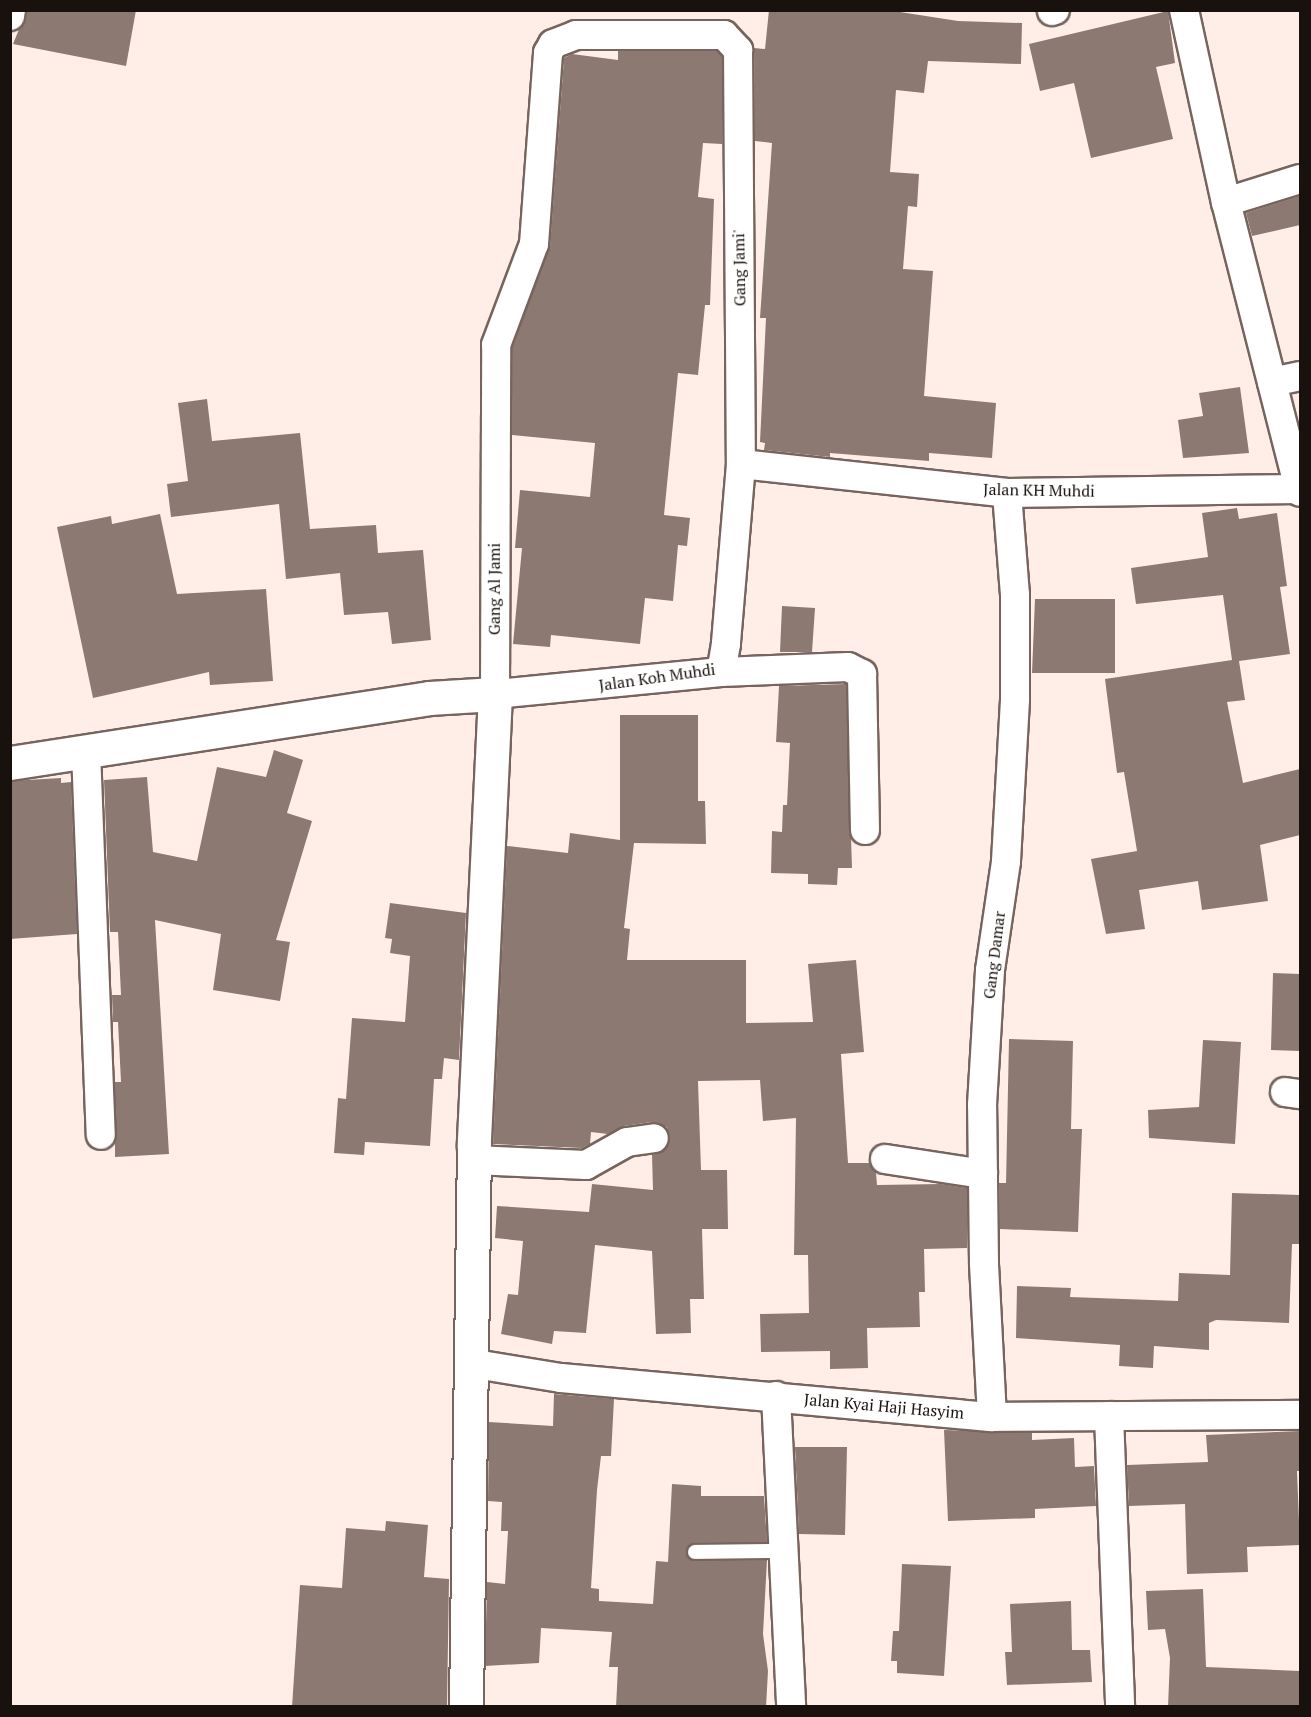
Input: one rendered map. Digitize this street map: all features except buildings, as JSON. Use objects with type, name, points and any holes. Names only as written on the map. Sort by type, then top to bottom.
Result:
[{"type":"main road","points":[[10,763],[429,698],[495,694],[474,1160],[469,1363],[466,1707]]},
{"type":"street","points":[[10,16],[11,10]]},
{"type":"street","points":[[1184,10],[1226,202],[1300,491]]},
{"type":"street","name":"Gang Jami'","points":[[493,484],[496,345],[534,244],[548,53],[554,44],[576,35],[724,36],[738,50],[741,464]]},
{"type":"street","points":[[1226,202],[1300,179]]},
{"type":"street","points":[[1272,381],[1300,376]]},
{"type":"street","name":"Jalan KH Muhdi","points":[[741,464],[1007,493],[1300,491]]},
{"type":"street","name":"Jalan Koh Muhdi","points":[[495,694],[721,672],[741,464]]},
{"type":"street","name":"Gang Al Jami","points":[[493,484],[495,694]]},
{"type":"street","name":"Gang Damar","points":[[992,1417],[982,1105],[990,970],[1006,861],[1015,699],[1015,595],[1007,493]]},
{"type":"street","points":[[721,672],[848,667],[862,675],[865,830]]},
{"type":"street","points":[[86,751],[101,1135]]},
{"type":"street","points":[[474,1160],[586,1165],[627,1142],[654,1138]]},
{"type":"street","points":[[885,1159],[983,1174]]},
{"type":"street","name":"Jalan Kyai Haji Hasyim","points":[[469,1363],[561,1378],[992,1417],[1300,1415]]},
{"type":"street","points":[[776,1396],[791,1707]]},
{"type":"street","points":[[1108,1416],[1120,1707]]},
{"type":"lane","points":[[695,1551],[783,1551]]}]
